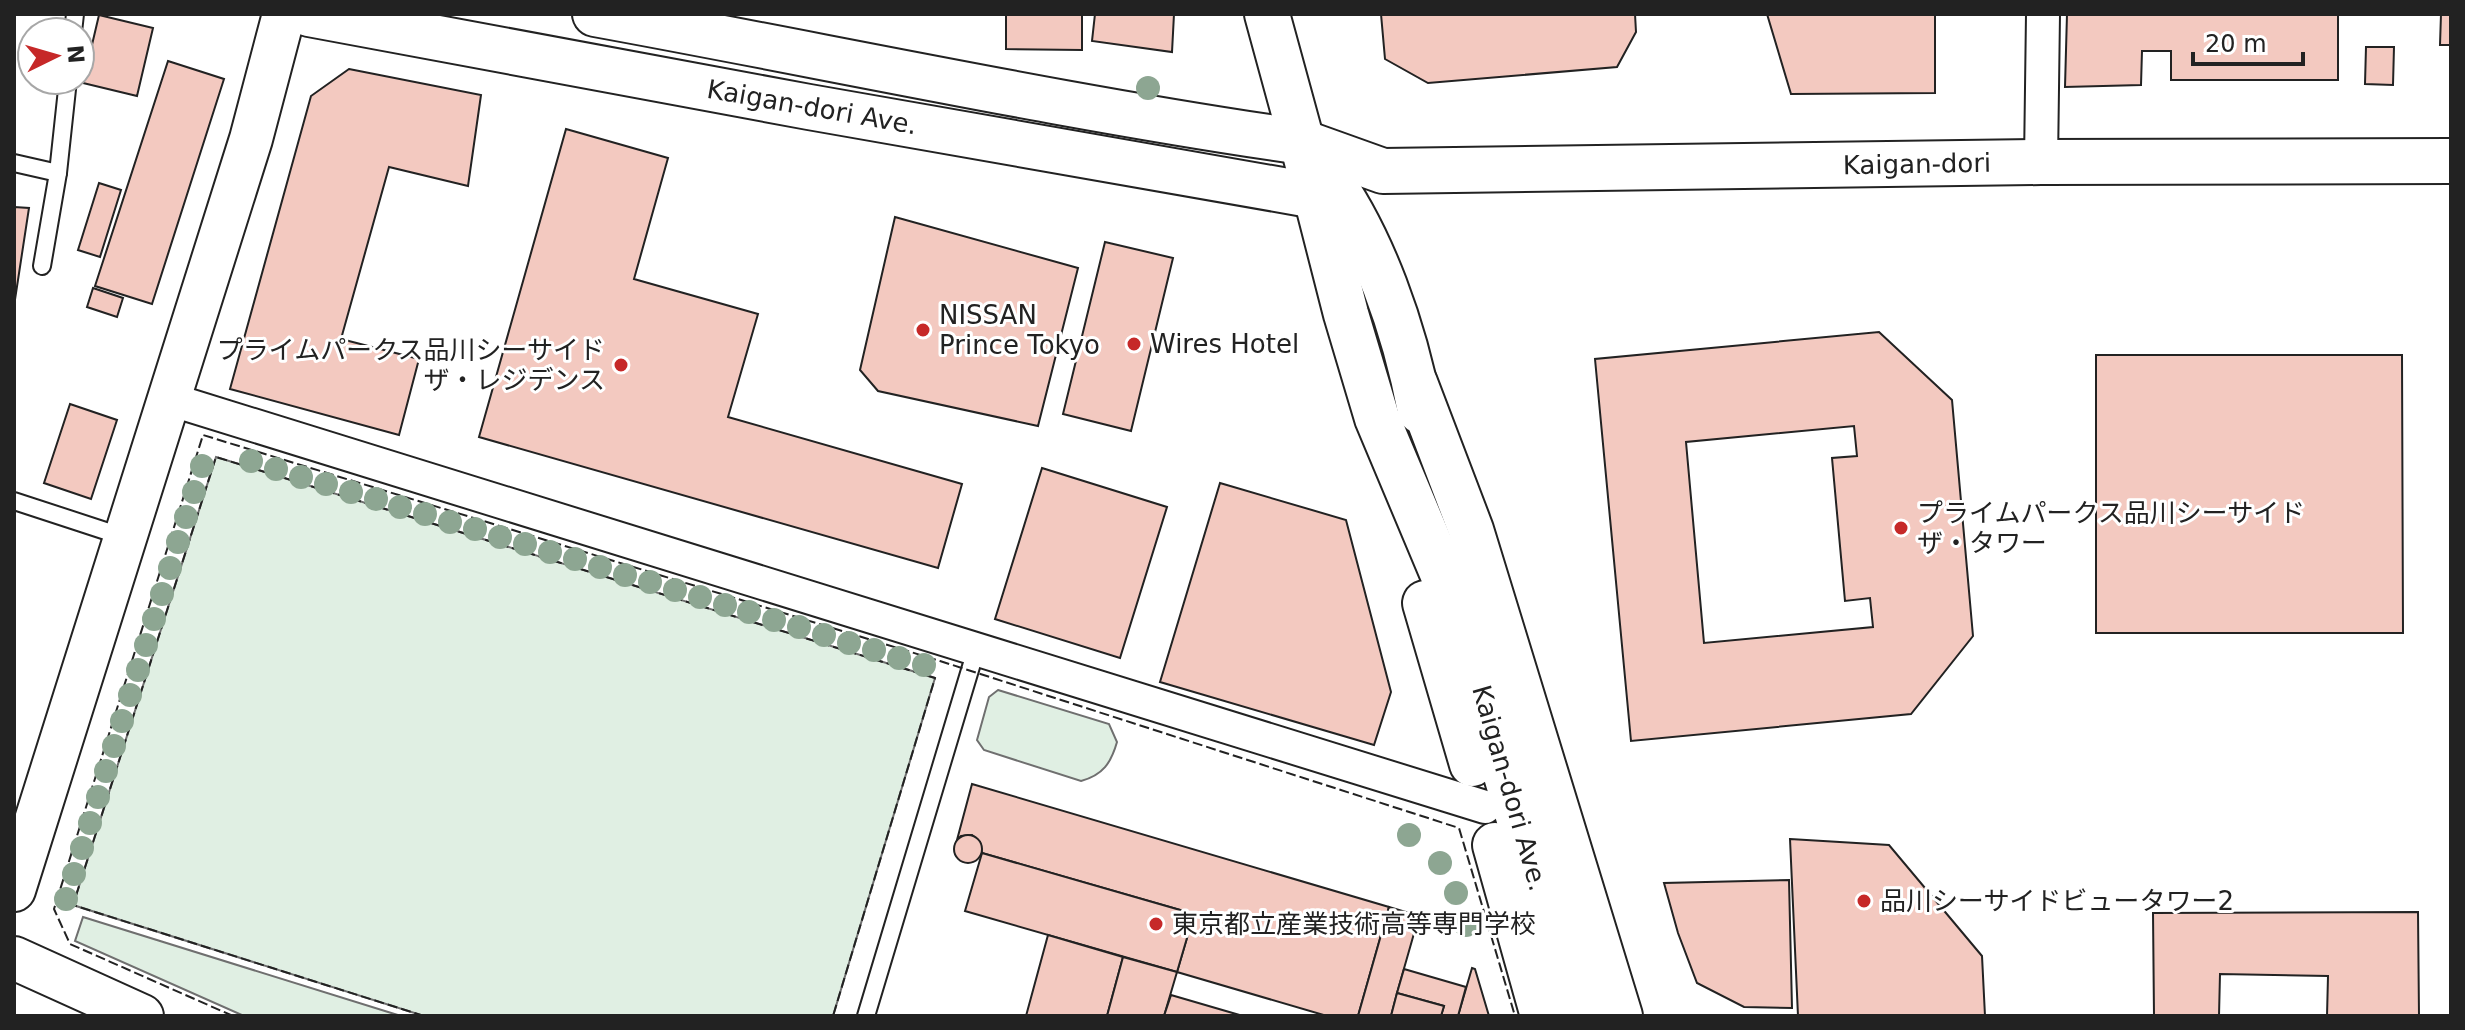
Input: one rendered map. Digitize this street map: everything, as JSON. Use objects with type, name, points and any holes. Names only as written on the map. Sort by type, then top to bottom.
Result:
[{"type":"main road","name":"Kaigan-dori Ave.","points":[[309,14],[809,107],[1329,196]]},
{"type":"main road","points":[[1267,14],[1302,142],[1329,196],[1381,276],[1415,383],[1476,545],[1620,1016]]},
{"type":"main road","name":"Kaigan-dori Ave.","points":[[604,15],[847,63],[1213,129],[1302,142],[1383,171]]},
{"type":"main road","name":"Kaigan-dori","points":[[1383,171],[2041,162],[2451,161]]},
{"type":"main road","points":[[1329,196],[1383,171]]},
{"type":"main road","points":[[1329,196],[1346,314],[1377,418],[1426,609],[1543,1016]]},
{"type":"main road","points":[[1415,383],[1456,606]]},
{"type":"main road","points":[[1377,418],[1456,606]]},
{"type":"main road","name":"Kaigan-dori Ave.","points":[[1456,606],[1577,1016]]},
{"type":"street","points":[[14,890],[251,139],[284,14]]},
{"type":"street","points":[[2041,162],[2043,14]]},
{"type":"street","points":[[169,399],[1485,807]]},
{"type":"street","points":[[14,958],[142,1016]]},
{"type":"lane","points":[[42,266],[58,173],[66,96]]},
{"type":"lane","points":[[14,163],[58,173]]},
{"type":"lane","points":[[14,501],[125,537]]},
{"type":"lane","points":[[866,1016],[976,650]]},
{"type":"green space","points":[[216,457],[935,678],[833,1016],[424,1016],[73,905]]},
{"type":"green space","points":[[998,690],[1109,724],[1117,742],[1109,762],[1100,772],[1081,781],[984,750],[977,740],[989,697]]},
{"type":"green space","points":[[83,917],[401,1016],[244,1016],[75,941]]},
{"type":"building","points":[[1006,14],[1082,14],[1082,50],[1006,49]]},
{"type":"building","points":[[1095,14],[1174,14],[1172,52],[1092,41]]},
{"type":"building","points":[[1381,14],[1635,14],[1636,32],[1617,67],[1428,83],[1385,59]]},
{"type":"building","points":[[1767,14],[1935,14],[1935,93],[1791,94]]},
{"type":"building","points":[[2067,14],[2338,14],[2338,80],[2171,80],[2171,51],[2142,51],[2141,85],[2065,87]]},
{"type":"building","points":[[2441,14],[2451,14],[2451,45],[2440,45]]},
{"type":"building","points":[[99,15],[153,28],[137,96],[96,86],[96,28]]},
{"type":"building","points":[[2366,47],[2394,47],[2393,85],[2365,84]]},
{"type":"building","points":[[168,61],[224,79],[152,304],[95,286]]},
{"type":"building","points":[[349,69],[481,95],[468,186],[389,167],[341,339],[419,359],[399,435],[230,389],[311,96]]},
{"type":"building","name":"プライムパークス品川シーサイド ザ・レジデンス","points":[[566,129],[668,158],[634,279],[758,314],[728,417],[962,484],[938,568],[479,437]]},
{"type":"building","points":[[99,183],[121,190],[100,257],[78,250]]},
{"type":"building","points":[[14,207],[29,208],[14,306]]},
{"type":"building","points":[[895,217],[1078,268],[1038,426],[878,391],[860,370]]},
{"type":"building","points":[[1105,242],[1173,258],[1131,431],[1063,414]]},
{"type":"building","points":[[93,288],[123,298],[117,317],[87,307]]},
{"type":"building","name":"プライムパークス品川シーサイド ザ・タワー","points":[[1879,332],[1952,400],[1973,636],[1911,714],[1631,741],[1595,359]],"holes":[[[1854,426],[1857,456],[1832,458],[1845,601],[1870,598],[1873,627],[1704,643],[1686,442]]]},
{"type":"building","points":[[2096,355],[2402,355],[2403,633],[2096,633]]},
{"type":"building","points":[[70,404],[117,420],[91,499],[44,483]]},
{"type":"building","points":[[1042,468],[1167,507],[1120,658],[995,619]]},
{"type":"building","points":[[1220,483],[1346,520],[1391,692],[1374,745],[1160,682]]},
{"type":"building","points":[[972,784],[1389,907],[1358,1016],[1327,1016],[1177,972],[1194,914],[982,853],[980,842],[972,835],[961,836],[957,840]]},
{"type":"building","points":[[968,835],[978,839],[982,849],[978,859],[968,863],[958,859],[954,849],[958,839]]},
{"type":"building","name":"品川シーサイドビュータワー2","points":[[1790,839],[1889,845],[1982,956],[1985,1016],[1798,1016]]},
{"type":"building","points":[[982,853],[1194,914],[1177,972],[965,911]]},
{"type":"building","points":[[1789,880],[1792,1008],[1744,1007],[1697,983],[1664,883]]},
{"type":"building","points":[[1389,907],[1419,916],[1391,1016],[1358,1016]]},
{"type":"building","points":[[2418,912],[2419,1016],[2327,1016],[2328,976],[2220,974],[2219,1016],[2154,1016],[2153,913]]},
{"type":"building","points":[[1048,935],[1123,957],[1107,1016],[1026,1016]]},
{"type":"building","points":[[1123,957],[1177,972],[1164,1016],[1107,1016]]},
{"type":"building","points":[[1472,968],[1475,969],[1489,1016],[1458,1016]]},
{"type":"building","points":[[1404,969],[1466,987],[1458,1016],[1441,1016],[1444,1006],[1397,993]]},
{"type":"building","points":[[1397,993],[1444,1006],[1441,1016],[1391,1016]]},
{"type":"building","points":[[1171,995],[1243,1016],[1164,1016]]},
{"type":"fence","points":[[233,1016],[70,944],[54,909],[203,435],[940,661],[1459,828],[1515,1016]]},
{"type":"fence","points":[[424,1016],[73,905],[216,457],[935,678],[833,1016]]},
{"type":"place","name":"NISSAN Prince Tokyo","points":[[923,330]]},
{"type":"place","name":"Wires Hotel","points":[[1134,344]]},
{"type":"place","name":"プライムパークス品川シーサイド ザ・レジデンス","points":[[621,365]]},
{"type":"place","name":"プライムパークス品川シーサイド ザ・タワー","points":[[1901,528]]},
{"type":"place","name":"品川シーサイドビュータワー2","points":[[1864,901]]},
{"type":"place","name":"東京都立産業技術高等専門学校","points":[[1156,924]]}]
